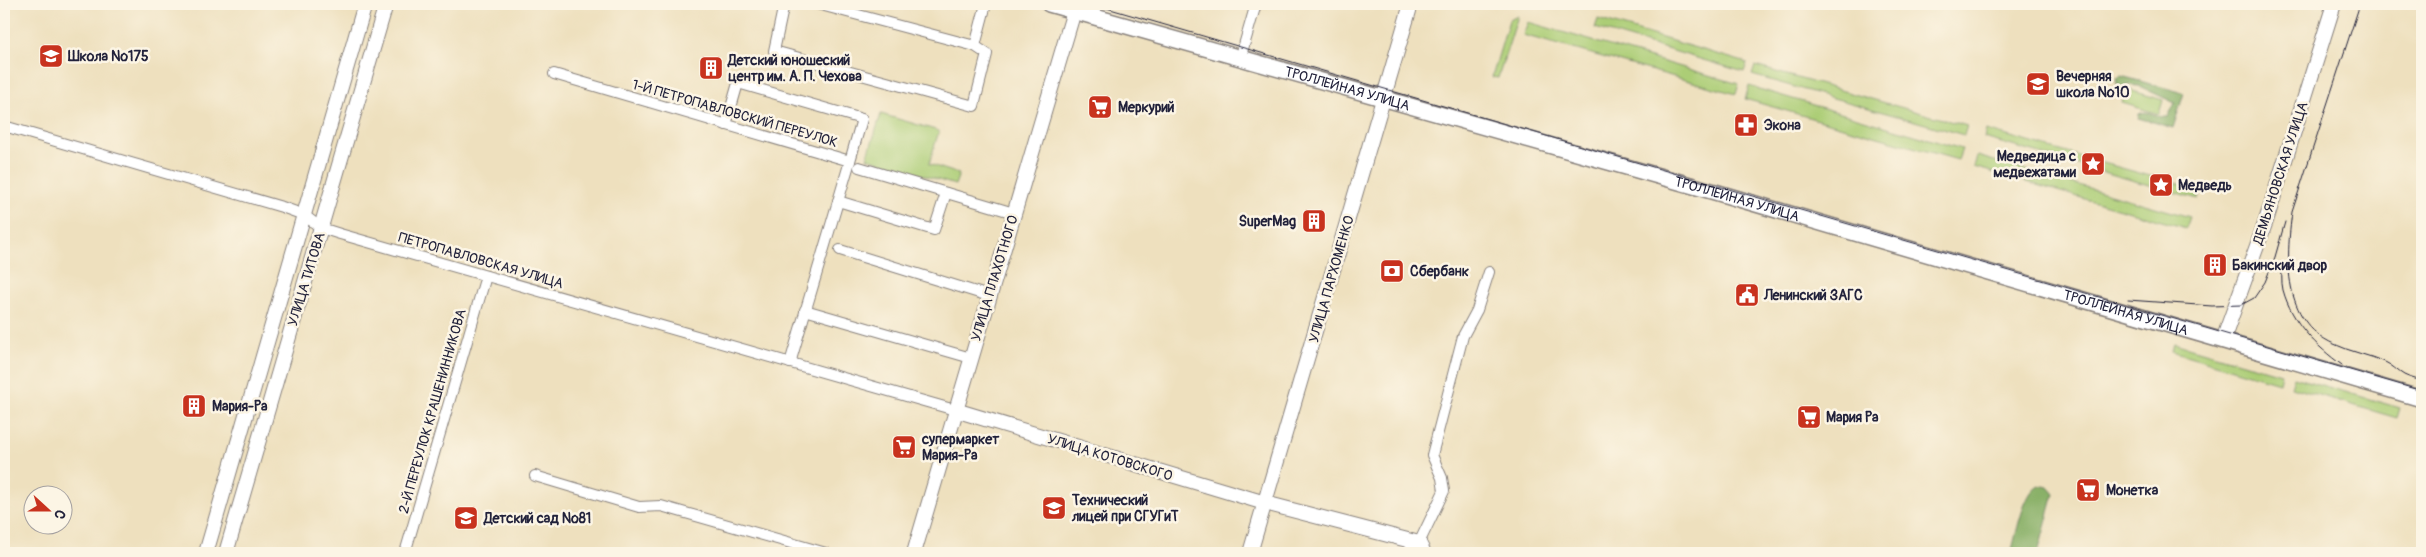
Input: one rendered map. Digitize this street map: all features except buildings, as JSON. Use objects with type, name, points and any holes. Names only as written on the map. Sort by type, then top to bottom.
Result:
[{"type":"main road","name":"ТРОЛЛЕЙНАЯ УЛИЦА","points":[[1049,4],[1075,7],[1240,58],[1715,192],[2422,400]]},
{"type":"street","name":"УЛИЦА ТИТОВА","points":[[206,553],[365,4]]},
{"type":"street","name":"УЛИЦА ТИТОВА","points":[[226,553],[386,4]]},
{"type":"street","points":[[784,4],[774,51],[974,106],[987,54],[975,46],[817,4]]},
{"type":"street","points":[[975,46],[986,4]]},
{"type":"street","points":[[1240,58],[1256,4]]},
{"type":"street","name":"УЛИЦА ПАРХОМЕНКО","points":[[1250,553],[1411,4]]},
{"type":"street","name":"ДЕМЬЯНОВСКАЯ УЛИЦА","points":[[2223,340],[2266,221],[2334,4]]},
{"type":"street","name":"УЛИЦА ПЛАХОТНОГО","points":[[914,553],[1075,7]]},
{"type":"street","name":"1-Й ПЕТРОПАВЛОВСКИЙ ПЕРЕУЛОК","points":[[554,74],[1014,213]]},
{"type":"street","points":[[726,125],[738,83],[862,119],[855,164]]},
{"type":"street","name":"ПЕТРОПАВЛОВСКАЯ УЛИЦА","points":[[4,126],[304,215],[321,228],[955,410]]},
{"type":"street","name":"1-Й ПЕТРОПАВЛОВСКИЙ ПЕРЕУЛОК","points":[[790,362],[838,201],[855,164]]},
{"type":"street","points":[[838,201],[934,230],[946,193]]},
{"type":"street","points":[[840,250],[989,296]]},
{"type":"street","points":[[1421,548],[1444,491],[1442,478],[1432,455],[1463,336],[1477,310],[1489,272]]},
{"type":"street","name":"2-Й ПЕРЕУЛОК КРАШЕНИННИКОВА","points":[[405,553],[486,276]]},
{"type":"street","points":[[805,310],[970,358]]},
{"type":"street","name":"УЛИЦА КОТОВСКОГО","points":[[955,410],[1421,548]]},
{"type":"street","points":[[534,476],[640,507],[661,506],[826,553]]},
{"type":"green space","points":[[1518,16],[1498,78],[1492,77],[1509,20]]},
{"type":"green space","points":[[1598,19],[1747,63],[1744,72],[1595,28]]},
{"type":"green space","points":[[1528,22],[1739,84],[1736,94],[1523,35]]},
{"type":"green space","points":[[1755,66],[1967,126],[1964,135],[1752,75]]},
{"type":"green space","points":[[2121,76],[2184,93],[2173,128],[2138,118],[2139,114],[2143,112],[2160,117],[2168,117],[2175,103],[2139,86],[2130,85],[2122,87],[2116,83],[2117,78]]},
{"type":"green space","points":[[1749,86],[1962,149],[1958,160],[1745,99]]},
{"type":"green space","points":[[2126,89],[2163,100],[2159,114],[2122,103]]},
{"type":"green space","points":[[881,114],[939,131],[929,164],[959,174],[955,185],[867,158]]},
{"type":"green space","points":[[1986,130],[2200,190],[2198,199],[1984,138]]},
{"type":"green space","points":[[1977,156],[2190,217],[2186,228],[1974,167]]},
{"type":"green space","points":[[2174,343],[2281,374],[2279,383],[2172,351]]},
{"type":"green space","points":[[2294,377],[2400,408],[2397,418],[2291,387]]},
{"type":"green space","points":[[2039,485],[2048,487],[2054,494],[2038,553],[2011,553],[2024,505],[2033,489]]},
{"type":"tram line","points":[[1093,4],[2422,391]]},
{"type":"tram line","points":[[2360,4],[2292,212],[2289,249],[2291,287],[2296,305],[2305,320],[2317,334],[2334,344],[2385,362],[2404,375],[2422,381]]},
{"type":"tram line","points":[[2128,300],[2212,306],[2241,305],[2254,298],[2265,282],[2275,257],[2285,222]]},
{"type":"tram line","points":[[2282,263],[2283,290],[2292,313],[2314,342],[2342,365]]},
{"type":"place","name":"Школа №175","points":[[51,56]]},
{"type":"place","name":"Детский юношеский центр им. А. П. Чехова","points":[[711,68]]},
{"type":"place","name":"Вечерняя школа №10","points":[[2038,84]]},
{"type":"place","name":"Меркурий","points":[[1100,107]]},
{"type":"place","name":"Экона","points":[[1746,125]]},
{"type":"place","name":"Медведица с медвежатами","points":[[2093,164]]},
{"type":"place","name":"Медведь","points":[[2161,185]]},
{"type":"place","name":"SuperMag","points":[[1314,221]]},
{"type":"place","name":"Бакинский двор","points":[[2215,265]]},
{"type":"place","name":"Сбербанк","points":[[1392,271]]},
{"type":"place","name":"Ленинский ЗАГС","points":[[1747,295]]},
{"type":"place","name":"Мария-Ра","points":[[194,406]]},
{"type":"place","name":"Мария Ра","points":[[1809,417]]},
{"type":"place","name":"супермаркет Мария-Ра","points":[[904,447]]},
{"type":"place","name":"Монетка","points":[[2088,490]]},
{"type":"place","name":"Технический лицей при СГУГиТ","points":[[1054,508]]},
{"type":"place","name":"Детский сад №81","points":[[466,518]]}]
